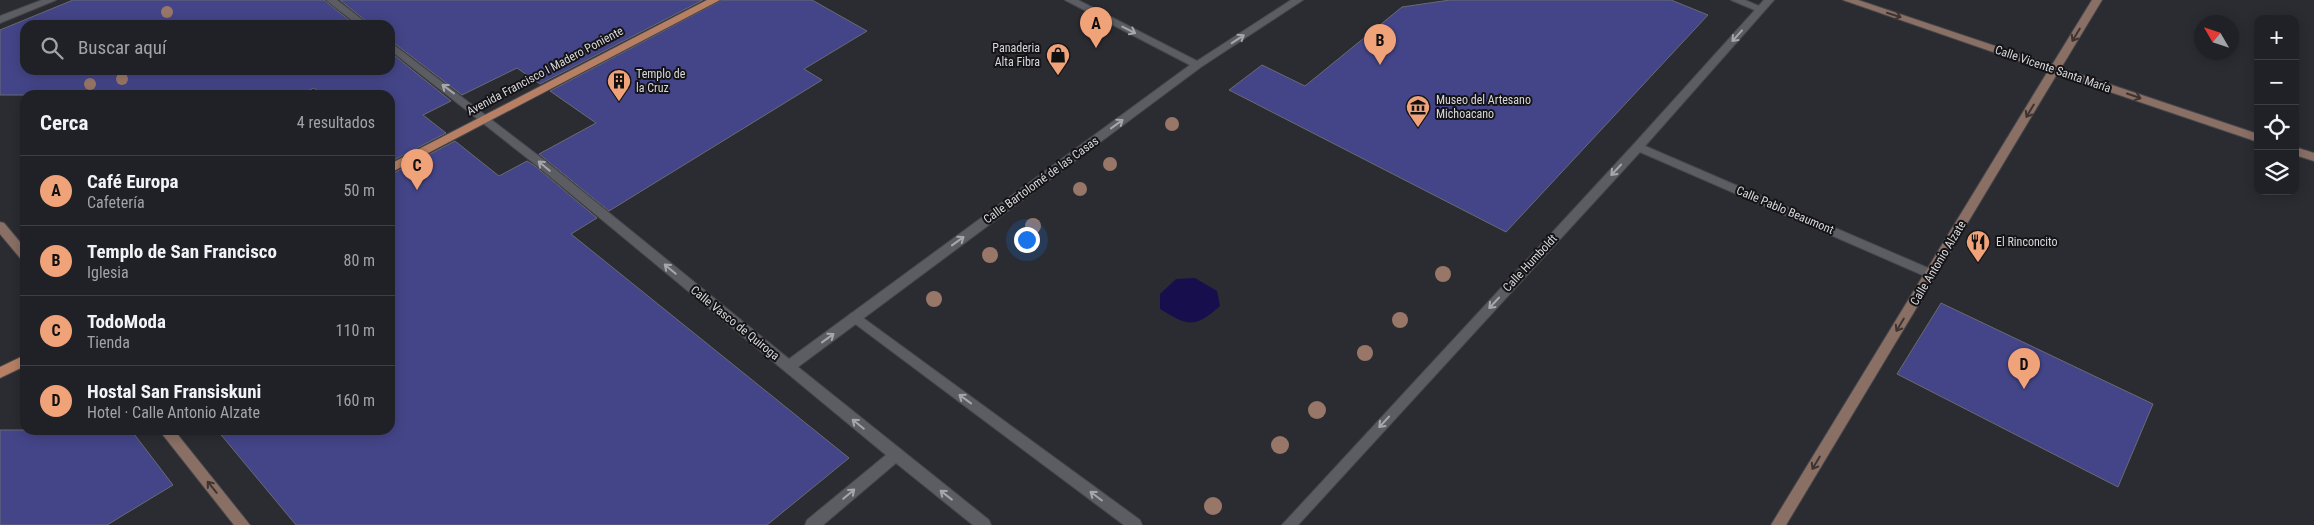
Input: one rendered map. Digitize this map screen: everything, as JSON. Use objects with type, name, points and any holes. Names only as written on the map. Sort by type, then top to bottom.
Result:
[{"type":"main road","name":"Avenida Francisco I Madero Poniente","points":[[395,166],[715,0]]},
{"type":"main road","points":[[0,373],[20,363]]},
{"type":"street","points":[[0,20],[51,0]]},
{"type":"street","points":[[331,0],[357,20]]},
{"type":"street","points":[[1070,0],[1197,65]]},
{"type":"street","name":"Calle Bartolomé de las Casas","points":[[788,367],[1197,65],[1298,0]]},
{"type":"street","points":[[1736,0],[1765,5]]},
{"type":"street","name":"Calle Vicente Santa María","points":[[1848,0],[2254,137]]},
{"type":"street","name":"Calle Antonio Alzate","points":[[1778,525],[2097,0]]},
{"type":"street","name":"Calle Humboldt","points":[[1289,525],[1638,147],[1765,5]]},
{"type":"street","name":"Calle Vasco de Quiroga","points":[[395,49],[487,119],[788,367],[984,525]]},
{"type":"street","name":"Calle Pablo Beaumont","points":[[1638,147],[1932,274]]},
{"type":"street","points":[[2299,152],[2314,157]]},
{"type":"street","points":[[0,226],[20,250]]},
{"type":"street","points":[[855,317],[1135,525]]},
{"type":"street","points":[[170,435],[243,525]]},
{"type":"street","points":[[812,525],[896,455]]},
{"type":"shaded area","points":[[1195,278],[1217,291],[1220,306],[1204,319],[1197,322],[1184,322],[1160,309],[1160,294],[1176,279]]},
{"type":"building","points":[[73,0],[324,0],[349,20],[24,20]]},
{"type":"building","points":[[340,0],[703,0],[540,84],[517,68],[462,95],[395,44],[395,20],[365,20]]},
{"type":"building","name":"Templo de la Cruz","points":[[722,0],[812,0],[867,31],[804,69],[822,80],[609,211],[539,154],[596,123],[550,91]]},
{"type":"building","points":[[1450,0],[1671,0],[1708,15],[1506,232],[1229,90],[1262,65],[1305,86],[1402,7]]},
{"type":"building","points":[[20,22],[20,75],[395,75],[395,56],[451,101],[423,115],[446,133],[395,159],[395,90],[317,90],[314,88],[310,90],[20,90],[20,95],[0,95],[0,30]]},
{"type":"building","points":[[455,141],[499,176],[527,161],[535,166],[597,218],[571,234],[849,458],[767,525],[296,525],[221,435],[395,435],[395,172]]},
{"type":"building","points":[[1941,303],[2153,404],[2118,487],[1897,374]]},
{"type":"building","points":[[0,430],[20,430],[20,435],[135,435],[173,485],[107,525],[0,525]]},
{"type":"place","name":"Café Europa","points":[[1096,48]]},
{"type":"place","name":"Templo de San Francisco","points":[[1380,65]]},
{"type":"place","name":"Panaderia Alta Fibra","points":[[1058,76]]},
{"type":"place","name":"Templo de la Cruz","points":[[619,102]]},
{"type":"place","name":"Museo del Artesano Michoacano","points":[[1418,128]]},
{"type":"place","name":"TodoModa","points":[[417,190]]},
{"type":"place","name":"El Rinconcito","points":[[1978,263]]},
{"type":"place","name":"Hostal San Fransiskuni","points":[[2024,389]]}]
